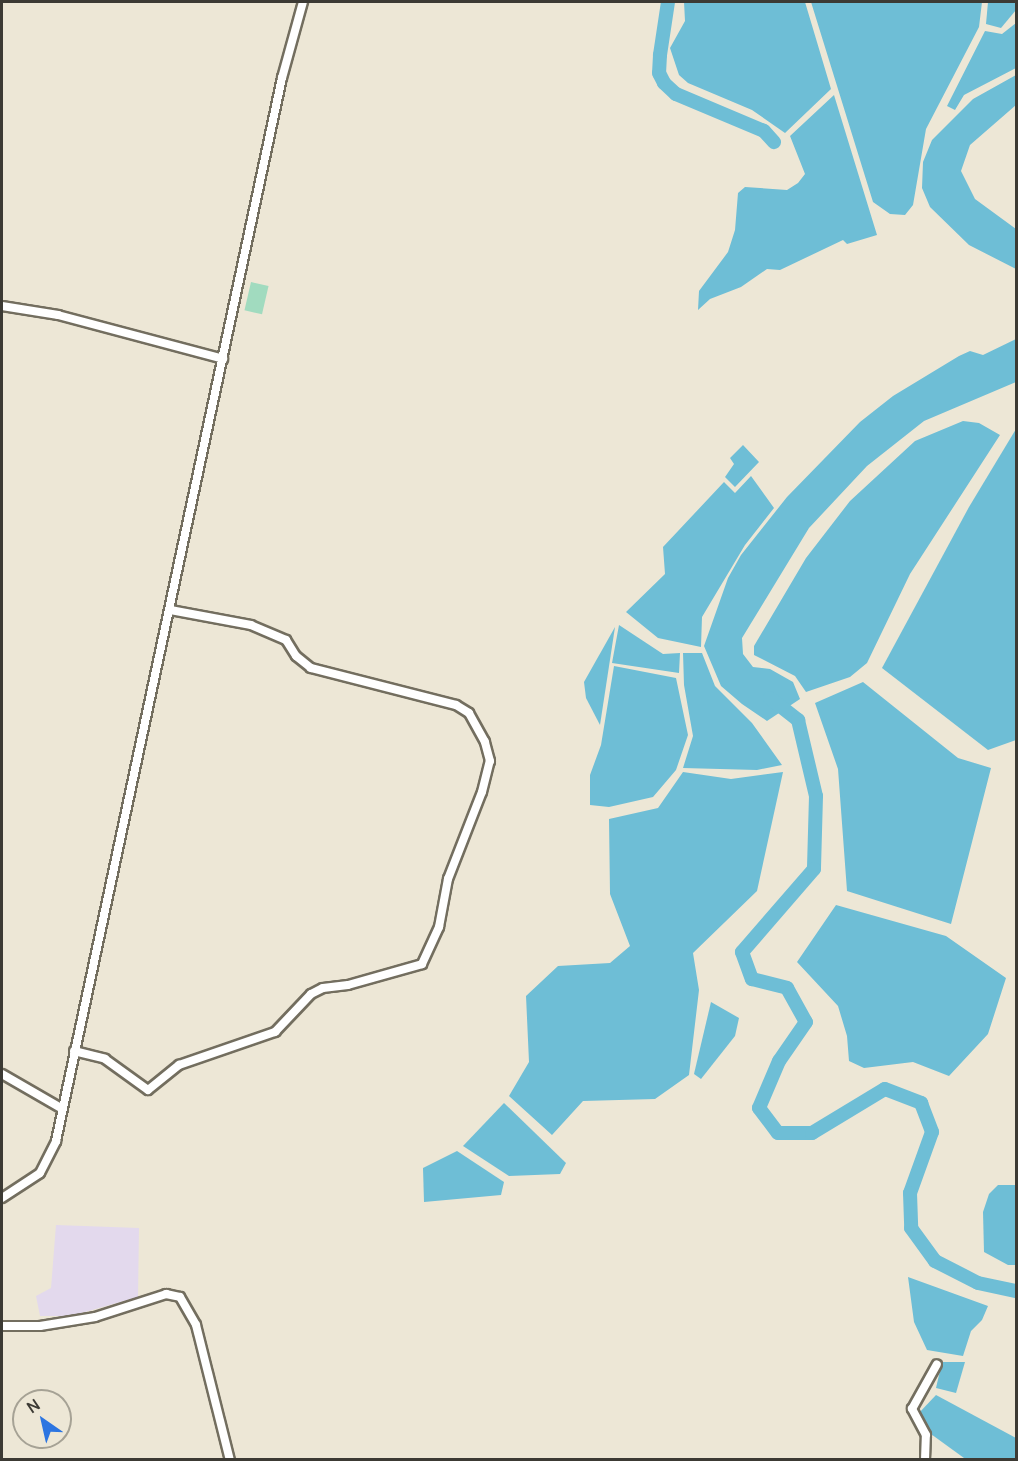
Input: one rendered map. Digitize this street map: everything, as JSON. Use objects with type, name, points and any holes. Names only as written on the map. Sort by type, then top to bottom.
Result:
[{"type":"street","points":[[2,1198],[40,1173],[48,1161],[170,610],[282,78],[303,2]]},
{"type":"street","points":[[2,306],[58,315],[223,359]]},
{"type":"street","points":[[74,1051],[105,1059],[148,1090],[179,1065],[275,1032],[311,994],[323,988],[348,985],[422,964],[439,927],[448,879],[482,792],[490,761],[485,742],[469,713],[456,705],[311,668],[296,656],[286,639],[251,625],[170,610]]},
{"type":"street","points":[[2,1074],[61,1108]]},
{"type":"street","points":[[2,1326],[40,1326],[95,1317],[166,1294],[180,1297],[196,1325],[230,1460]]},
{"type":"street","points":[[925,1460],[926,1435],[912,1408],[937,1364]]},
{"type":"shaded area","points":[[56,1225],[139,1228],[138,1297],[71,1316],[40,1316],[36,1296],[51,1288]]},
{"type":"green space","points":[[251,282],[269,286],[262,314],[244,310]]},
{"type":"water","points":[[684,2],[805,2],[831,89],[785,133],[752,110],[688,83],[679,75],[670,48],[685,21]]},
{"type":"water","points":[[811,2],[982,2],[979,27],[926,129],[913,205],[905,215],[890,214],[873,202]]},
{"type":"water","points":[[988,2],[1016,2],[1016,10],[1001,28],[986,24]]},
{"type":"water","points":[[1016,23],[1016,68],[964,95],[955,110],[947,106],[985,31],[1002,34]]},
{"type":"water","points":[[1016,75],[1016,105],[970,145],[961,171],[975,199],[1016,229],[1016,269],[969,245],[930,207],[922,188],[923,162],[932,140],[973,99]]},
{"type":"water","points":[[834,95],[877,235],[847,244],[843,240],[780,270],[767,269],[741,287],[710,299],[698,310],[699,291],[728,252],[735,230],[738,193],[745,187],[787,190],[798,183],[805,174],[790,136]]},
{"type":"water","points":[[1016,339],[1016,382],[924,421],[867,466],[809,528],[742,638],[743,654],[753,667],[770,669],[793,682],[800,699],[767,721],[742,704],[721,686],[704,646],[728,578],[741,555],[787,497],[860,422],[893,396],[959,356],[970,351],[983,355]]},
{"type":"water","points":[[963,421],[979,423],[1000,435],[910,574],[867,663],[850,677],[806,692],[795,676],[754,655],[754,646],[806,558],[850,501],[915,441]]},
{"type":"water","points":[[1016,429],[1016,740],[988,750],[882,668],[969,507]]},
{"type":"water","points":[[743,445],[759,462],[735,487],[725,477],[734,464],[730,458]]},
{"type":"water","points":[[751,476],[774,508],[745,545],[702,617],[701,647],[658,638],[626,612],[665,574],[663,547],[724,482],[735,493]]},
{"type":"water","points":[[619,625],[663,654],[680,653],[679,673],[612,663]]},
{"type":"water","points":[[615,627],[600,725],[586,698],[584,682]]},
{"type":"water","points":[[683,653],[702,653],[715,686],[752,723],[782,765],[757,770],[683,768],[693,736],[684,685]]},
{"type":"water","points":[[614,666],[676,678],[688,735],[676,770],[653,797],[609,807],[590,805],[590,775],[601,745]]},
{"type":"water","points":[[863,682],[958,758],[991,768],[951,924],[847,891],[838,769],[815,703]]},
{"type":"water","points":[[683,772],[731,779],[783,772],[757,891],[693,953],[699,990],[689,1075],[655,1099],[583,1101],[552,1135],[509,1096],[529,1062],[526,996],[558,966],[610,963],[630,946],[610,894],[609,819],[658,808]]},
{"type":"water","points":[[836,905],[946,936],[1006,978],[988,1034],[949,1076],[913,1062],[864,1068],[849,1061],[847,1036],[838,1006],[797,962]]},
{"type":"water","points":[[711,1002],[739,1018],[735,1036],[701,1079],[694,1074]]},
{"type":"water","points":[[504,1103],[566,1163],[560,1174],[509,1176],[463,1146]]},
{"type":"water","points":[[457,1151],[504,1182],[501,1195],[424,1202],[423,1168]]},
{"type":"water","points":[[998,1185],[1016,1185],[1016,1265],[1008,1265],[984,1252],[983,1212],[989,1194]]},
{"type":"water","points":[[908,1277],[988,1306],[982,1320],[971,1331],[963,1356],[927,1350],[914,1322]]},
{"type":"water","points":[[942,1362],[965,1362],[956,1393],[936,1388]]},
{"type":"water","points":[[936,1395],[1016,1438],[1016,1459],[964,1458],[924,1429],[918,1414]]},
{"type":"waterway","points":[[668,2],[659,73],[664,83],[676,94],[764,131],[774,142]]},
{"type":"waterway","points":[[770,698],[798,720],[816,796],[814,869],[742,952],[752,979],[787,988],[806,1022],[779,1061],[759,1108],[778,1133],[812,1133],[885,1089],[921,1103],[932,1132],[910,1193],[911,1228],[935,1261],[978,1283],[1016,1291]]}]
